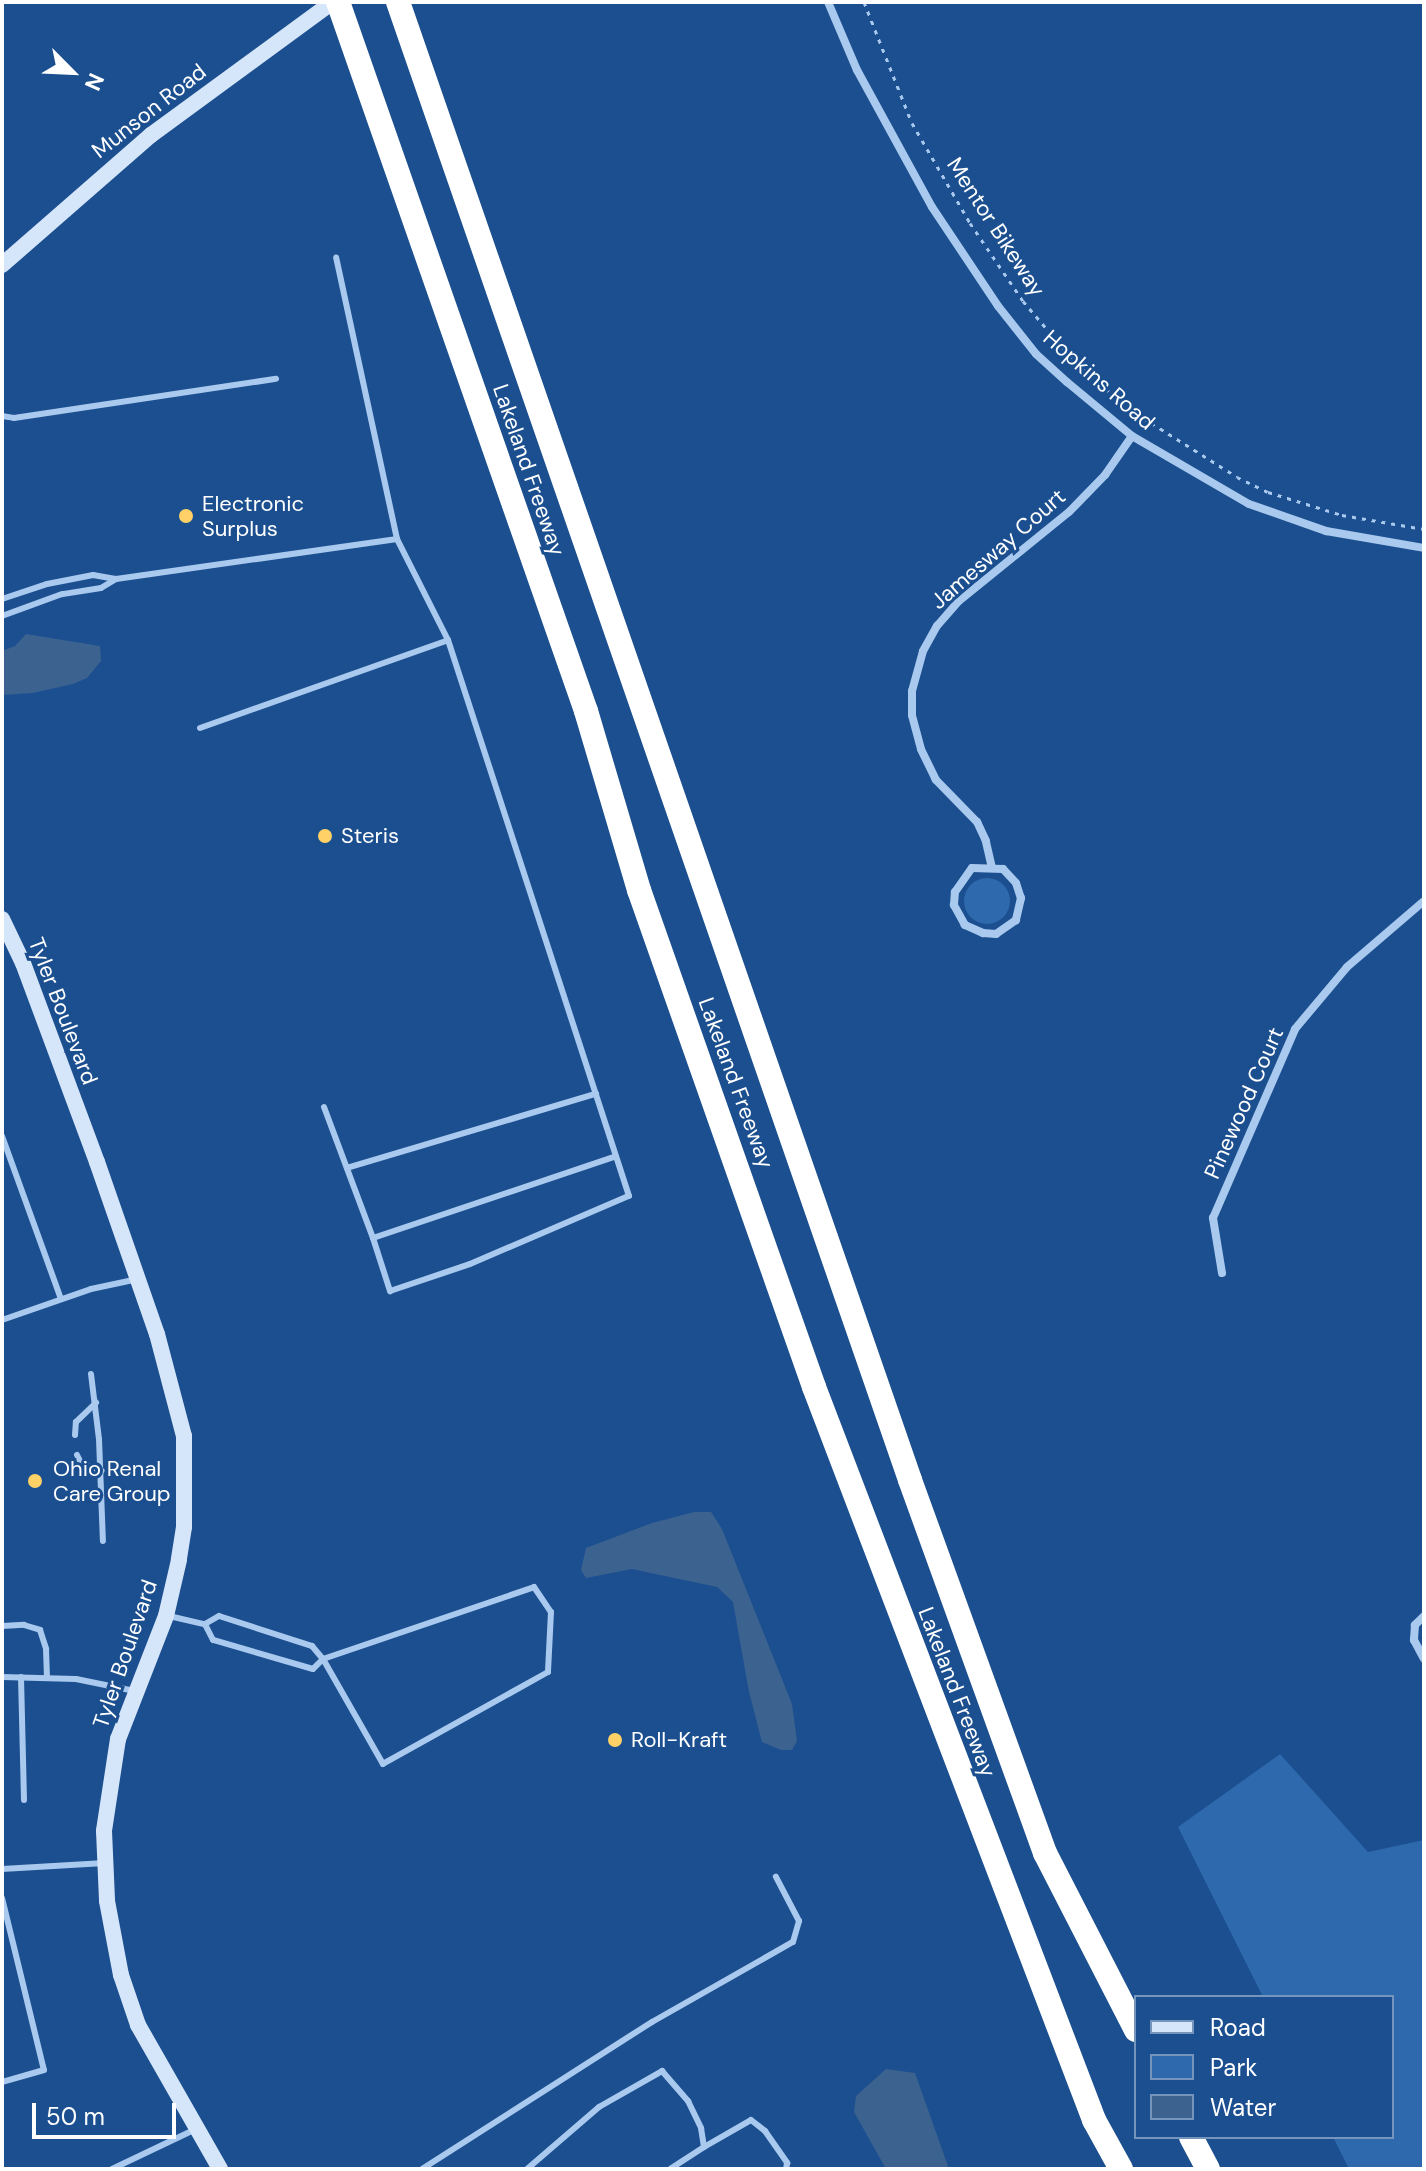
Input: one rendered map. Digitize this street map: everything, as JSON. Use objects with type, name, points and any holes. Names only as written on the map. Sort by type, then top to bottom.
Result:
[{"type":"highway","name":"Lakeland Freeway","points":[[335,2],[586,711],[639,890],[819,1401],[1094,2120],[1121,2169]]},
{"type":"highway","name":"Lakeland Freeway","points":[[398,2],[910,1480],[1045,1853],[1134,2026]]},
{"type":"highway","points":[[1192,2139],[1208,2169]]},
{"type":"street","name":"Munson Road","points":[[2,265],[151,135],[253,57],[335,2]]},
{"type":"street","name":"Hopkins Road","points":[[828,2],[887,127],[932,207],[998,306],[1036,354],[1132,436],[1214,486],[1288,520],[1326,531],[1424,548]]},
{"type":"street","name":"Jamesway Court","points":[[992,868],[986,841],[977,822],[936,780],[921,749],[912,715],[912,691],[923,651],[937,626],[959,601],[1069,512],[1105,475],[1132,436]]},
{"type":"street","points":[[972,868],[992,868],[1003,869],[1016,883],[1021,898],[1016,920],[996,934],[983,933],[965,925],[954,905],[955,892],[972,868]]},
{"type":"street","name":"Pinewood Court","points":[[1222,1273],[1213,1218],[1295,1029],[1347,967],[1424,901]]},
{"type":"street","name":"Tyler Boulevard","points":[[2,919],[23,963],[138,1279],[157,1334],[184,1436],[184,1527],[166,1616],[118,1739],[104,1831],[105,1863],[107,1901],[118,1960],[138,2025],[220,2169]]},
{"type":"street","points":[[1424,1616],[1415,1625],[1414,1640],[1424,1659]]},
{"type":"lane","points":[[324,1107],[390,1291],[470,1264],[629,1196],[448,640],[397,539],[336,258]]},
{"type":"lane","points":[[2,416],[14,418],[276,379]]},
{"type":"lane","points":[[2,599],[47,584],[93,575],[116,579],[397,539]]},
{"type":"lane","points":[[2,616],[62,594],[101,588],[116,579]]},
{"type":"lane","points":[[200,728],[448,640]]},
{"type":"lane","points":[[347,1168],[596,1094]]},
{"type":"lane","points":[[2,1136],[61,1299]]},
{"type":"lane","points":[[373,1238],[616,1156]]},
{"type":"lane","points":[[2,1320],[61,1299],[138,1279]]},
{"type":"lane","points":[[91,1374],[102,1471],[103,1541]]},
{"type":"lane","points":[[75,1435],[76,1422],[96,1403]]},
{"type":"lane","points":[[77,1455],[81,1463],[102,1471]]},
{"type":"lane","points":[[166,1616],[205,1624],[219,1616],[312,1646],[323,1659],[383,1764],[548,1672],[551,1612],[534,1587],[323,1659],[313,1669],[213,1640],[205,1624]]},
{"type":"lane","points":[[2,1626],[24,1625],[40,1630],[46,1649],[47,1676]]},
{"type":"lane","points":[[2,1677],[47,1676],[135,1691]]},
{"type":"lane","points":[[21,1677],[24,1800]]},
{"type":"lane","points":[[2,1869],[105,1863]]},
{"type":"lane","points":[[422,2169],[652,2022],[793,1942],[799,1921],[776,1877]]},
{"type":"lane","points":[[2,1898],[44,2070],[2,2082]]},
{"type":"lane","points":[[527,2169],[599,2107],[662,2071],[688,2101],[701,2128],[704,2147]]},
{"type":"lane","points":[[670,2169],[751,2120],[765,2131],[787,2163],[786,2169]]},
{"type":"lane","points":[[112,2169],[196,2129]]},
{"type":"path","name":"Mentor Bikeway","points":[[864,2],[912,123],[970,223],[1023,301],[1069,355],[1126,407],[1186,448],[1258,487],[1342,515],[1424,529]]},
{"type":"green space","points":[[987,878],[1004,884],[1010,901],[1004,918],[987,924],[970,918],[964,901],[970,884]]},
{"type":"green space","points":[[1280,1754],[1368,1852],[1424,1840],[1424,2169],[1349,2169],[1334,2139],[1394,2139],[1394,1995],[1262,1995],[1178,1827]]},
{"type":"water","points":[[26,634],[100,646],[101,661],[87,678],[73,684],[33,693],[2,695],[2,651],[15,646]]},
{"type":"water","points":[[694,1512],[711,1512],[722,1529],[792,1704],[797,1741],[792,1750],[781,1750],[762,1742],[749,1692],[733,1602],[717,1587],[632,1569],[586,1578],[581,1570],[586,1548],[652,1523]]},
{"type":"water","points":[[886,2069],[915,2073],[949,2169],[886,2169],[854,2112],[856,2096]]},
{"type":"place","name":"Electronic Surplus","points":[[186,516]]},
{"type":"place","name":"Steris","points":[[325,836]]},
{"type":"place","name":"Ohio Renal Care Group","points":[[35,1481]]},
{"type":"place","name":"Roll-Kraft","points":[[615,1740]]}]
